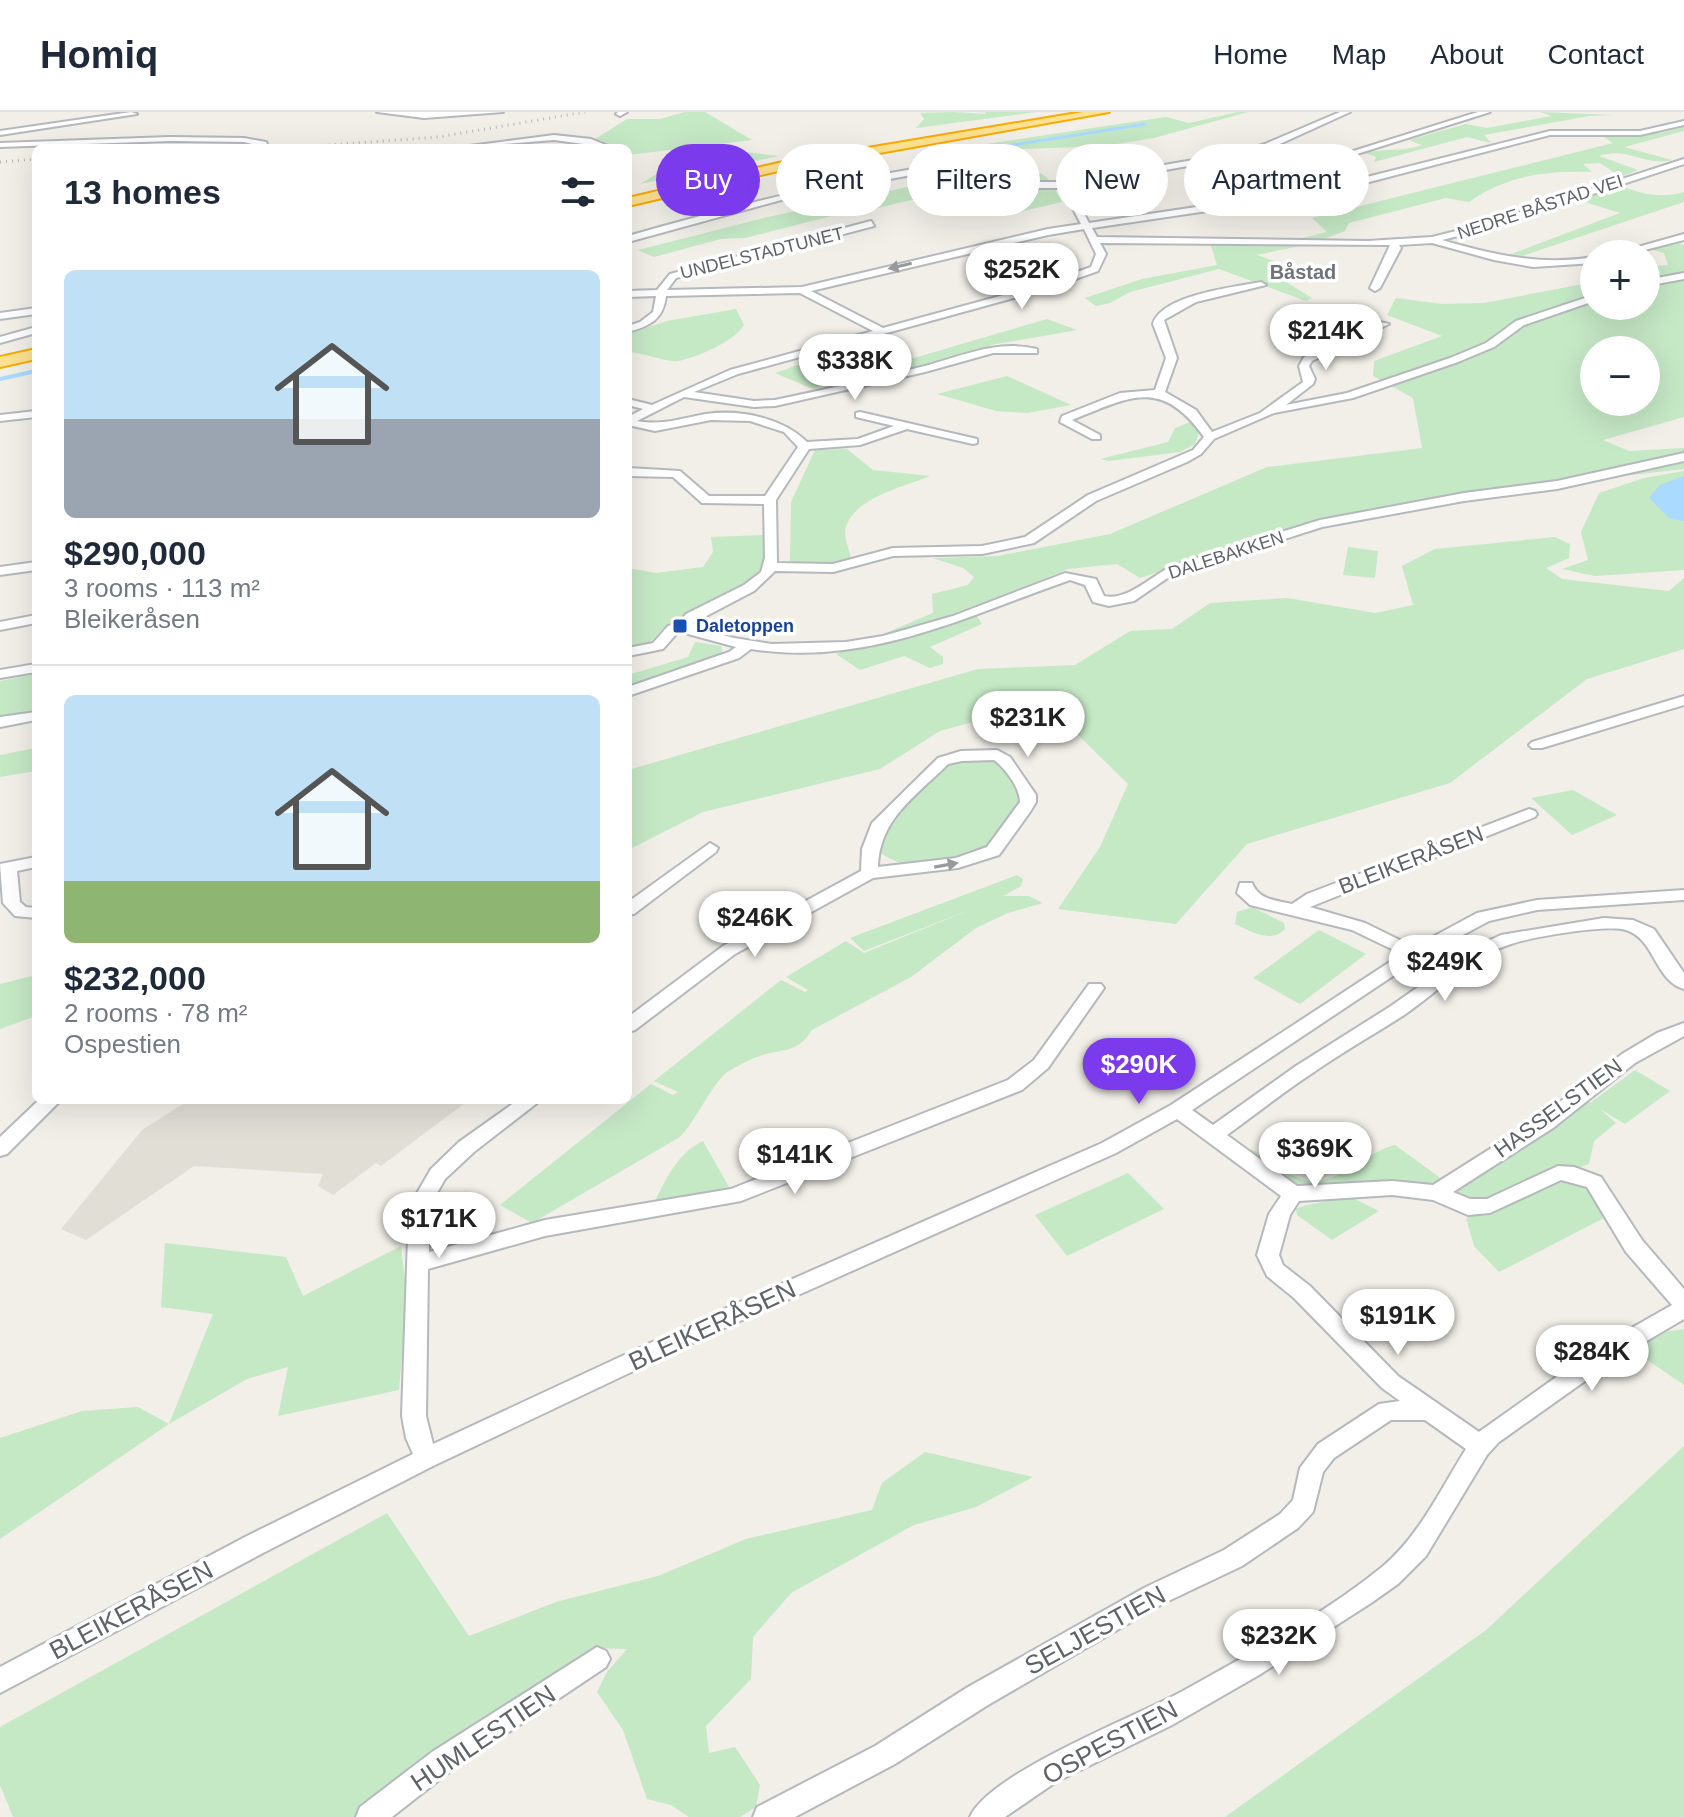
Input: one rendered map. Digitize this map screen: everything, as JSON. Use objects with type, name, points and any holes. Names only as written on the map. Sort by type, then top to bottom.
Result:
[{"type":"highway","points":[[632,193],[770,163],[1072,112]]},
{"type":"highway","points":[[632,201],[764,170],[1103,112]]},
{"type":"highway","points":[[0,361],[32,354]]},
{"type":"highway","points":[[0,369],[32,362]]},
{"type":"street","points":[[381,112],[424,116],[499,112]]},
{"type":"street","points":[[1168,166],[1254,150],[1346,112]]},
{"type":"street","points":[[1369,148],[1486,112]]},
{"type":"street","points":[[1676,113],[1684,115]]},
{"type":"street","points":[[0,133],[133,114],[23,119]]},
{"type":"street","points":[[632,294],[802,290],[1022,237],[1312,193],[1550,133],[1640,133],[1684,123]]},
{"type":"street","points":[[496,144],[552,138],[594,144]]},
{"type":"street","points":[[0,145],[170,139],[253,141],[263,144]]},
{"type":"street","name":"NEDRE BÅSTAD VEI","points":[[1094,240],[1394,243],[1432,240],[1483,227],[1684,161]]},
{"type":"street","points":[[632,238],[760,203],[907,172]]},
{"type":"street","points":[[632,420],[734,372],[1082,275],[1095,269],[1101,254],[1080,216]]},
{"type":"street","name":"UNDELSTADTUNET","points":[[632,328],[652,321],[658,315],[667,280],[681,272],[834,236],[871,224]]},
{"type":"street","points":[[1660,243],[1684,237]]},
{"type":"street","points":[[1432,240],[1531,266],[1580,263]]},
{"type":"street","points":[[1375,288],[1396,248],[1394,243]]},
{"type":"street","points":[[1660,280],[1684,276]]},
{"type":"street","points":[[1159,393],[1173,367],[1174,357],[1158,324],[1164,314],[1214,295],[1261,285]]},
{"type":"street","points":[[802,290],[880,330]]},
{"type":"street","points":[[1274,410],[1299,408],[1382,386],[1480,350],[1511,328],[1580,303]]},
{"type":"street","points":[[0,316],[31,311]]},
{"type":"street","points":[[771,567],[833,568],[893,552],[982,550],[1014,545],[1041,534],[1108,489],[1190,456],[1210,437],[1274,410],[1308,384],[1310,379],[1304,366],[1308,359],[1384,324]]},
{"type":"street","points":[[0,340],[32,330]]},
{"type":"street","points":[[684,394],[754,404],[775,403],[987,352],[1019,348],[1033,351]]},
{"type":"street","points":[[1096,437],[1071,426],[1066,418],[1124,395],[1159,393],[1192,412],[1210,437]]},
{"type":"street","points":[[632,403],[655,409]]},
{"type":"street","points":[[0,418],[32,414]]},
{"type":"street","points":[[860,415],[973,441]]},
{"type":"street","points":[[632,423],[655,428],[711,417],[742,417],[788,430],[804,446],[860,442],[905,426]]},
{"type":"street","points":[[686,625],[685,621],[691,617],[761,581],[771,567],[770,500],[779,479],[801,456],[804,446]]},
{"type":"street","name":"DALEBAKKEN","points":[[746,646],[772,649],[869,645],[944,623],[1070,576],[1091,582],[1098,599],[1119,601],[1177,569],[1320,524],[1464,497],[1557,485],[1684,457]]},
{"type":"street","points":[[632,472],[676,474],[706,500]]},
{"type":"street","points":[[692,504],[706,500],[770,500]]},
{"type":"street","points":[[0,571],[32,567]]},
{"type":"street","points":[[0,626],[32,620]]},
{"type":"street","points":[[686,625],[693,631],[746,646]]},
{"type":"street","points":[[632,651],[658,646],[673,629],[686,625]]},
{"type":"street","points":[[632,691],[734,655],[746,646]]},
{"type":"street","points":[[0,674],[32,669]]},
{"type":"street","points":[[1537,745],[1684,700]]},
{"type":"street","points":[[0,722],[32,717]]},
{"type":"street","points":[[632,1023],[729,950],[869,873],[958,863],[993,851],[1022,812],[1028,795],[1005,760],[997,755],[961,756],[943,761],[880,823],[870,849],[869,873]]},
{"type":"street","name":"BLEIKERÅSEN","points":[[1295,909],[1313,898],[1529,814]]},
{"type":"street","points":[[632,907],[710,848]]},
{"type":"street","points":[[32,863],[4,868],[12,903],[21,912],[32,913]]},
{"type":"street","name":"BLEIKERÅSEN","points":[[1246,887],[1246,893],[1256,901],[1369,929],[1414,954]]},
{"type":"street","name":"BLEIKERÅSEN","points":[[0,1681],[254,1545],[427,1458],[725,1318],[1109,1148],[1178,1110],[1414,954],[1483,917],[1513,909],[1684,895]]},
{"type":"street","points":[[1212,1136],[1303,1070],[1398,1010],[1481,951],[1507,939],[1588,925],[1627,924],[1648,933],[1672,972],[1684,983]]},
{"type":"street","points":[[416,1264],[545,1228],[734,1196],[1015,1085],[1041,1064],[1095,988]]},
{"type":"street","name":"HASSELSTIEN","points":[[1436,1193],[1545,1123],[1622,1061],[1662,1037],[1684,1029]]},
{"type":"street","points":[[0,1149],[47,1104]]},
{"type":"street","points":[[427,1458],[418,1438],[414,1416],[419,1207],[423,1194],[440,1170],[526,1104]]},
{"type":"street","points":[[1178,1110],[1293,1194],[1392,1188],[1436,1193],[1468,1207],[1490,1206],[1558,1173],[1574,1174],[1594,1182],[1634,1246],[1684,1307],[1631,1337],[1480,1446],[1390,1382],[1302,1292],[1275,1270],[1268,1255],[1280,1214],[1293,1194]]},
{"type":"street","points":[[1390,1382],[1387,1411],[1432,1410]]},
{"type":"street","name":"SELJESTIEN","points":[[767,1817],[885,1755],[978,1696],[1153,1596],[1244,1551],[1289,1521],[1304,1505],[1312,1468],[1326,1451],[1387,1411]]},
{"type":"street","name":"OSPESTIEN","points":[[984,1817],[1000,1801],[1055,1769],[1162,1717],[1284,1645],[1391,1574],[1418,1548],[1465,1477],[1480,1446]]},
{"type":"street","name":"HUMLESTIEN","points":[[370,1817],[442,1761],[597,1659]]},
{"type":"shaded area","points":[[183,1104],[464,1104],[381,1166],[376,1163],[333,1195],[318,1186],[323,1174],[194,1166],[86,1240],[61,1229],[142,1130]]},
{"type":"green space","points":[[685,112],[705,112],[752,140],[719,144],[656,144],[656,152],[632,155],[632,144],[587,144],[627,119],[660,119]]},
{"type":"green space","points":[[1036,112],[916,128],[924,119],[920,113]]},
{"type":"green space","points":[[1248,112],[1154,138],[1117,144],[1056,144],[1056,148],[1040,148],[1040,144],[987,144],[1166,117],[1189,123]]},
{"type":"green space","points":[[1540,112],[1614,115],[1589,116],[1484,135],[1491,143],[1467,137],[1374,162],[1376,157],[1369,154],[1422,145],[1409,140],[1466,124],[1487,128],[1552,116]]},
{"type":"green space","points":[[1684,127],[1684,131],[1624,147],[1672,160],[1654,161],[1618,153],[1599,156],[1638,170],[1621,177],[1600,163],[1583,164],[1592,172],[1528,176],[1498,186],[1469,202],[1446,198],[1349,223],[1345,231],[1324,239],[1302,238],[1327,232],[1312,218],[1369,216],[1369,204],[1613,143],[1601,135],[1660,133]]},
{"type":"green space","points":[[760,154],[776,157],[760,160]]},
{"type":"green space","points":[[656,174],[656,181],[640,184]]},
{"type":"green space","points":[[1040,174],[1044,176],[1049,180],[1040,182]]},
{"type":"green space","points":[[1619,185],[1651,194],[1684,192],[1684,202],[1510,260],[1501,258],[1620,213],[1575,199]]},
{"type":"green space","points":[[907,187],[907,201],[891,205],[891,191]]},
{"type":"green space","points":[[1040,189],[1055,189],[1056,203],[1040,207]]},
{"type":"green space","points":[[831,216],[745,238],[721,239],[654,257],[638,250],[768,217]]},
{"type":"green space","points":[[1671,241],[1684,245],[1684,417],[1603,440],[1629,451],[1684,448],[1684,469],[1466,494],[1314,520],[1140,578],[1117,564],[1068,569],[972,608],[982,624],[930,647],[943,657],[943,664],[930,668],[904,656],[860,670],[836,654],[933,613],[932,594],[968,585],[974,577],[963,568],[933,558],[998,556],[1110,534],[1267,467],[1422,448],[1413,398],[1373,376],[1374,361],[1442,336],[1387,315],[1396,298],[1442,304],[1484,303],[1580,285],[1580,320],[1660,320],[1660,266],[1668,265],[1664,253],[1660,252],[1660,244]]},
{"type":"green space","points":[[1210,243],[1309,244],[1257,255],[1319,277],[1288,275],[1288,283],[1312,298],[1306,301],[1219,269],[1130,292],[1110,303],[1096,306],[1085,298],[1142,279],[1217,265]]},
{"type":"green space","points":[[736,309],[744,325],[724,343],[686,359],[673,361],[632,353],[632,333],[667,321]]},
{"type":"green space","points":[[1047,319],[1077,330],[991,345],[977,353],[876,377],[866,372]]},
{"type":"green space","points":[[818,358],[857,374],[813,389],[775,373]]},
{"type":"green space","points":[[1007,376],[1071,405],[1027,413],[996,411],[937,394]]},
{"type":"green space","points":[[1193,421],[1199,433],[1195,444],[1180,452],[1109,461],[1100,459],[1168,442],[1175,428]]},
{"type":"green space","points":[[847,449],[873,470],[930,476],[882,494],[859,508],[845,531],[851,558],[818,566],[790,561],[791,502],[815,450]]},
{"type":"green space","points":[[1684,471],[1684,570],[1595,576],[1562,569],[1588,560],[1581,532],[1599,493],[1644,478]]},
{"type":"green space","points":[[763,535],[767,571],[745,586],[673,621],[650,641],[632,648],[632,569],[656,573],[703,567],[713,552],[711,537]]},
{"type":"green space","points":[[1555,537],[1570,544],[1569,558],[1546,568],[1562,579],[1669,591],[1684,578],[1684,649],[1587,679],[1450,783],[1247,844],[1176,924],[1058,909],[1100,847],[1128,784],[1066,723],[1010,712],[940,731],[880,769],[703,812],[632,848],[632,769],[978,669],[1075,665],[1130,631],[1172,629],[1210,603],[1287,598],[1375,613],[1413,605],[1402,566],[1435,549]]},
{"type":"green space","points":[[1348,547],[1378,551],[1375,578],[1343,575]]},
{"type":"green space","points":[[695,642],[721,646],[723,655],[632,685],[632,674],[688,657]]},
{"type":"green space","points":[[32,675],[32,714],[0,719],[0,681]]},
{"type":"green space","points":[[32,749],[32,772],[0,777],[0,755]]},
{"type":"green space","points":[[971,759],[997,760],[1019,791],[1021,799],[1018,806],[993,840],[956,861],[928,866],[899,862],[876,849],[884,826],[944,766]]},
{"type":"green space","points":[[1573,790],[1617,815],[1572,835],[1531,798]]},
{"type":"green space","points":[[1017,875],[1023,879],[1021,886],[1003,896],[1029,896],[1043,903],[1008,913],[976,928],[911,977],[812,1030],[800,1044],[757,1057],[729,1071],[717,1083],[680,1137],[532,1223],[500,1205],[626,1104],[632,1104],[632,1099],[651,1084],[673,1095],[678,1092],[654,1081],[781,980],[805,992],[808,990],[786,977],[846,941],[864,953],[977,907],[864,951],[850,938]]},
{"type":"green space","points":[[1252,907],[1284,923],[1285,929],[1267,936],[1235,924],[1237,912]]},
{"type":"green space","points":[[1319,930],[1366,954],[1300,1004],[1253,978]]},
{"type":"green space","points":[[32,976],[32,1017],[0,1029],[0,984]]},
{"type":"green space","points":[[1635,1070],[1670,1091],[1625,1124],[1600,1109],[1616,1123],[1594,1141],[1589,1164],[1578,1168],[1560,1168],[1490,1201],[1477,1203],[1452,1193],[1453,1188],[1586,1100],[1590,1103]]},
{"type":"green space","points":[[703,1141],[734,1196],[650,1211],[678,1162]]},
{"type":"green space","points":[[1395,1145],[1443,1180],[1432,1185],[1301,1188],[1275,1174],[1249,1151],[1252,1149],[1301,1179],[1313,1181],[1337,1175]]},
{"type":"green space","points":[[1128,1173],[1164,1209],[1067,1256],[1035,1215]]},
{"type":"green space","points":[[1563,1181],[1590,1186],[1608,1216],[1499,1272],[1474,1246],[1466,1218]]},
{"type":"green space","points":[[1353,1198],[1379,1211],[1332,1240],[1297,1215],[1296,1209],[1300,1207]]},
{"type":"green space","points":[[165,1243],[286,1257],[303,1296],[401,1246],[407,1299],[399,1390],[278,1416],[288,1367],[247,1379],[169,1424],[213,1314],[161,1307]]},
{"type":"green space","points":[[1684,1329],[1684,1385],[1637,1353],[1651,1334]]},
{"type":"green space","points":[[138,1407],[169,1424],[0,1539],[0,1438],[82,1411]]},
{"type":"green space","points":[[1684,1446],[1684,1817],[1225,1817],[1486,1630]]},
{"type":"green space","points":[[925,1452],[1033,1477],[976,1507],[914,1525],[791,1593],[753,1637],[751,1679],[706,1726],[709,1753],[735,1747],[760,1785],[756,1807],[740,1817],[689,1817],[671,1805],[647,1799],[623,1730],[597,1692],[607,1672],[627,1649],[592,1648],[560,1679],[357,1817],[13,1817],[0,1785],[0,1727],[387,1513],[469,1636],[556,1602],[658,1576],[746,1539],[872,1510],[882,1483]]},
{"type":"water","points":[[1684,476],[1684,521],[1670,519],[1649,498],[1660,485]]},
{"type":"waterway","points":[[1019,144],[1145,124]]},
{"type":"waterway","points":[[0,379],[32,372]]},
{"type":"railway","points":[[342,144],[438,137],[585,112]]},
{"type":"railway","points":[[0,162],[32,159]]},
{"type":"place","name":"Daletoppen","points":[[680,626]]},
{"type":"district","name":"Båstad","points":[[1303,272]]}]
